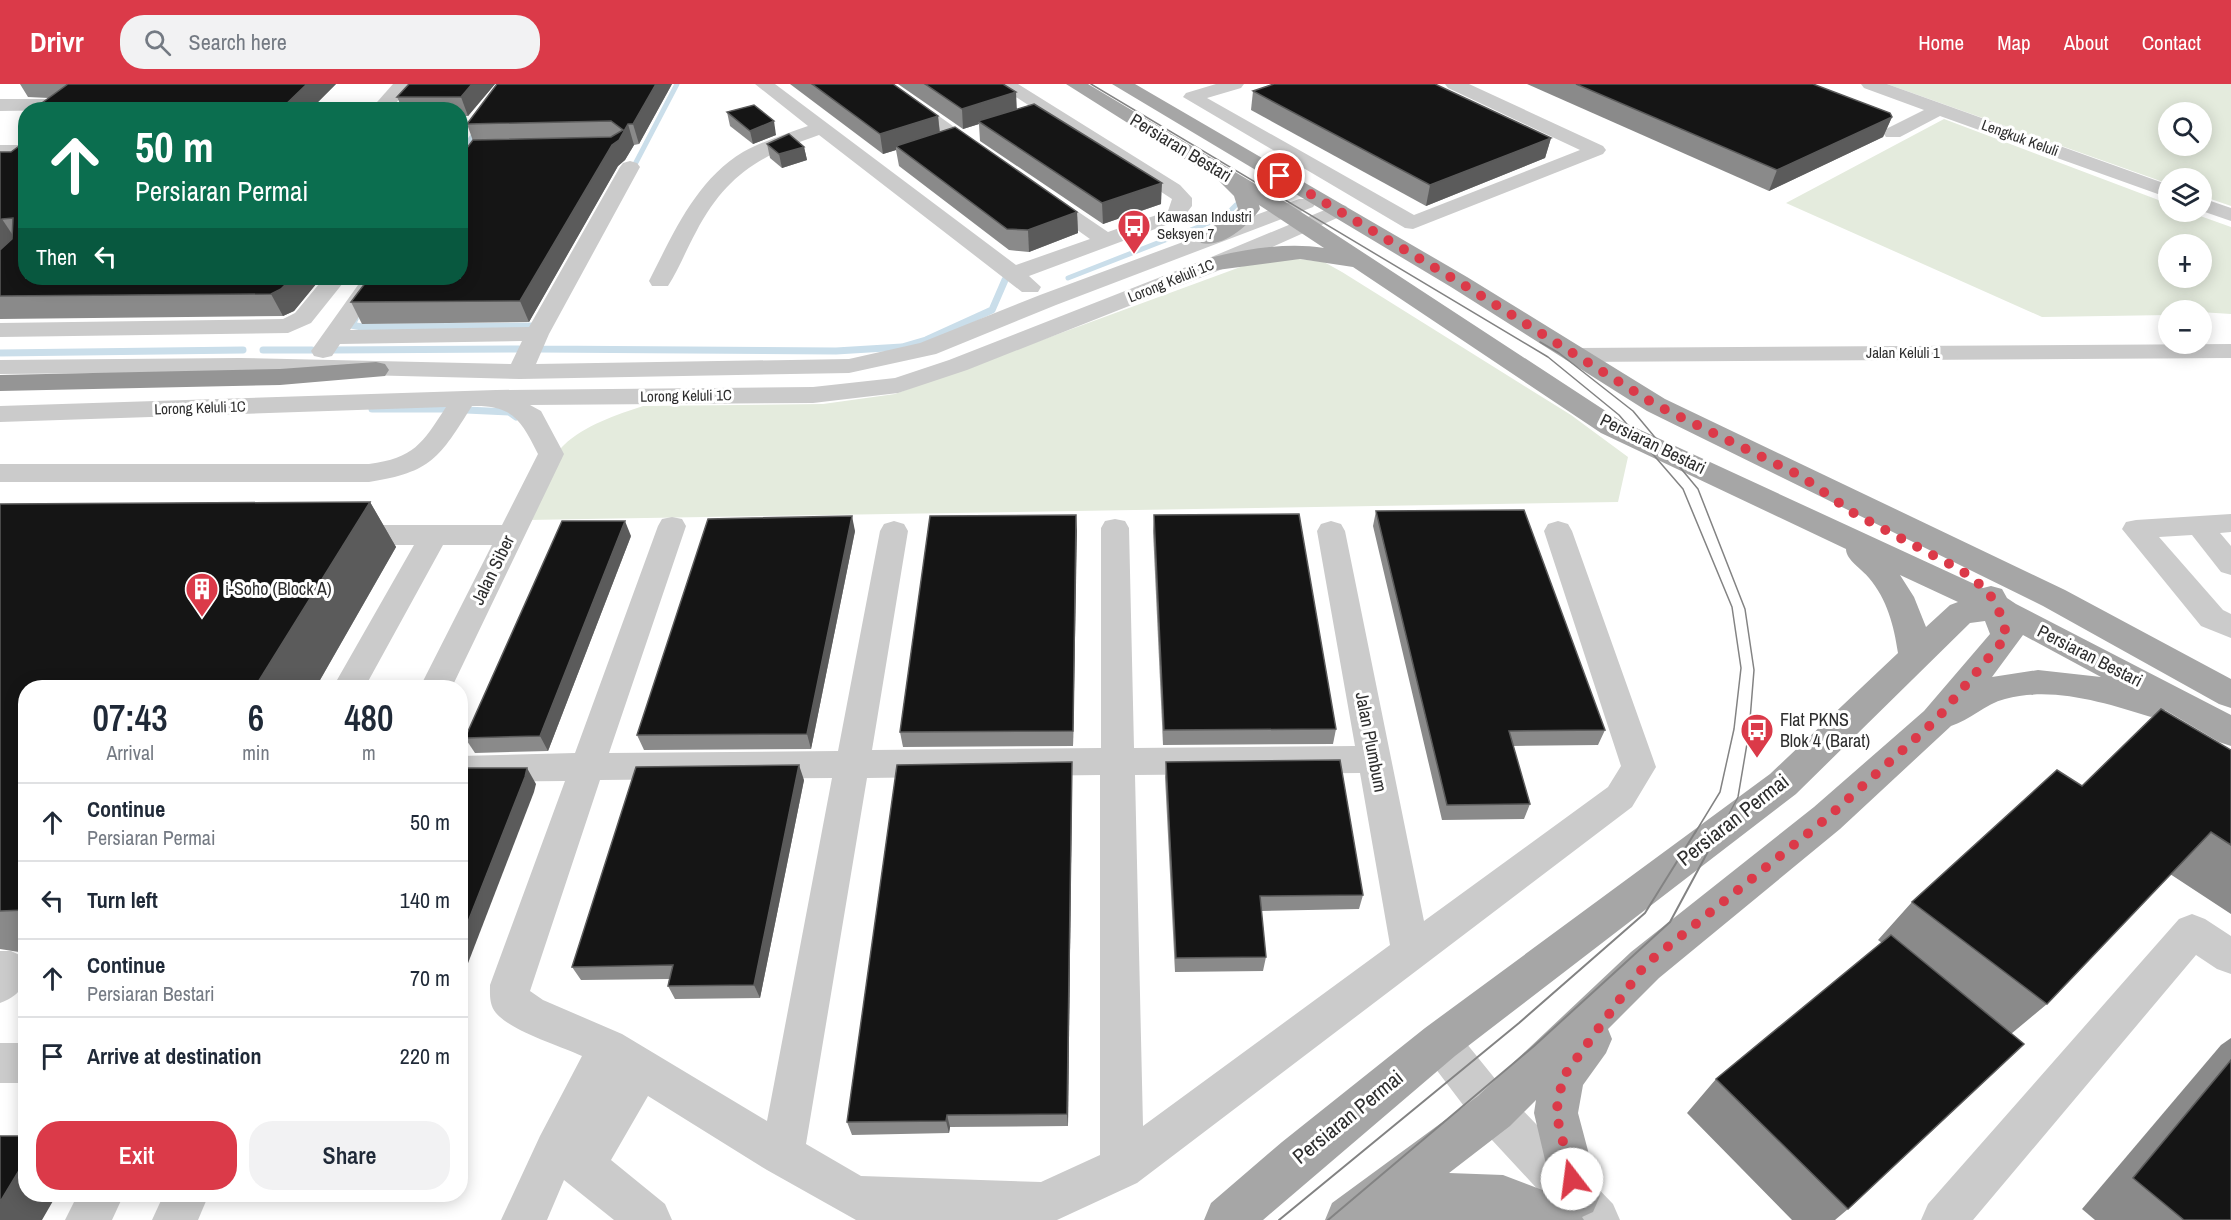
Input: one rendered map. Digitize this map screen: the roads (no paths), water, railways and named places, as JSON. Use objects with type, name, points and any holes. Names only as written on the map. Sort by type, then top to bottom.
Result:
[{"type":"highway","points":[[0,383],[280,377],[376,370]]},
{"type":"main road","name":"Persiaran Bestari","points":[[1075,84],[1216,168],[1611,427],[1998,608],[2173,699],[2231,732]]},
{"type":"main road","name":"Persiaran Bestari","points":[[1130,85],[1656,405],[2054,598],[2231,695]]},
{"type":"main road","points":[[1209,238],[1241,220],[1249,209],[1244,194],[1216,168]]},
{"type":"main road","points":[[1217,262],[1282,252],[1318,253],[1346,260],[1398,287]]},
{"type":"main road","points":[[1358,1212],[1494,1111],[1645,965],[1827,818],[1936,720],[2007,636],[1998,608],[1987,590],[1961,570],[1855,514],[1801,476]]},
{"type":"main road","points":[[1834,530],[1870,560],[1892,584],[1907,613],[1916,655]]},
{"type":"main road","name":"Persiaran Permai","points":[[1228,1220],[1298,1158],[1440,1042],[1783,784],[1961,613],[2018,606],[2043,610],[2231,711]]},
{"type":"main road","points":[[1936,720],[1999,687],[2041,682],[2078,684],[2129,696],[2181,715],[2231,738]]},
{"type":"main road","points":[[1358,1212],[1435,1196],[1503,1198],[1578,1212],[1556,1113],[1563,1077],[1645,965]]},
{"type":"street","points":[[386,102],[403,84]]},
{"type":"street","points":[[764,84],[1047,300]]},
{"type":"street","points":[[882,84],[999,165]]},
{"type":"street","points":[[1005,84],[1173,189],[1182,198],[1182,206],[1176,215],[1013,274]]},
{"type":"street","points":[[1235,84],[1192,98],[1413,223],[1596,150],[1454,84]]},
{"type":"street","name":"Lengkuk Keluli","points":[[1870,84],[2158,188]]},
{"type":"street","points":[[0,105],[18,105]]},
{"type":"street","points":[[1893,133],[1939,109]]},
{"type":"street","points":[[1026,118],[1048,111]]},
{"type":"street","points":[[660,281],[697,208],[719,182],[741,162],[766,149],[821,128]]},
{"type":"street","points":[[938,145],[982,132]]},
{"type":"street","points":[[468,153],[527,152]]},
{"type":"street","points":[[871,166],[893,159]]},
{"type":"street","points":[[520,372],[537,334],[630,167]]},
{"type":"street","points":[[1028,186],[1106,240]]},
{"type":"street","name":"Lorong Keluli 1C","points":[[0,414],[496,398],[813,395],[898,385],[958,365],[1217,262],[1294,218],[1328,204]]},
{"type":"street","points":[[2212,208],[2231,215]]},
{"type":"street","name":"Lorong Keluli 1C","points":[[0,367],[240,365],[311,369],[520,372],[849,366],[927,349],[1209,238],[1294,218]]},
{"type":"street","points":[[0,330],[288,326],[303,318],[330,285]]},
{"type":"street","points":[[311,369],[369,285]]},
{"type":"street","points":[[240,365],[270,328]]},
{"type":"street","points":[[333,337],[537,334]]},
{"type":"street","name":"Jalan Keluli 1","points":[[1575,355],[2231,351]]},
{"type":"street","name":"Jalan Siber","points":[[439,680],[551,454],[532,416],[496,398]]},
{"type":"street","points":[[0,473],[369,473],[391,470],[405,467],[421,458],[464,399]]},
{"type":"street","points":[[2231,523],[2136,529],[2212,618],[2231,627]]},
{"type":"street","points":[[2201,525],[2206,537],[2231,565]]},
{"type":"street","points":[[672,526],[585,766],[510,985],[510,1000],[529,1013],[624,1059],[857,1198],[1042,1204],[1122,1168],[1620,797],[1639,766],[1558,531]]},
{"type":"street","points":[[1115,528],[1122,1168]]},
{"type":"street","points":[[783,1155],[850,764],[894,531]]},
{"type":"street","name":"Jalan Plumbum","points":[[1331,531],[1412,952]]},
{"type":"street","points":[[353,680],[434,535]]},
{"type":"street","points":[[335,539],[382,541],[434,535],[511,535]]},
{"type":"street","points":[[468,768],[1374,759]]},
{"type":"street","points":[[1944,1220],[2192,931],[2231,957]]},
{"type":"street","points":[[0,969],[11,969],[0,985]]},
{"type":"street","points":[[1440,1042],[1578,1212]]},
{"type":"street","points":[[524,1220],[569,1159],[615,1109],[624,1059]]},
{"type":"street","points":[[0,1063],[18,1063]]},
{"type":"street","points":[[569,1159],[649,1220]]},
{"type":"street","points":[[88,1220],[98,1202]]},
{"type":"street","points":[[175,1220],[183,1202]]},
{"type":"waterway","points":[[632,170],[677,84]]},
{"type":"waterway","points":[[468,142],[478,129]]},
{"type":"waterway","points":[[1068,278],[1224,217],[1236,205]]},
{"type":"waterway","points":[[540,344],[538,349],[836,351],[902,347],[926,340],[992,310],[1005,280]]},
{"type":"waterway","points":[[355,319],[351,325],[362,327],[541,326]]},
{"type":"waterway","points":[[331,350],[519,349]]},
{"type":"waterway","points":[[0,353],[243,350]]},
{"type":"waterway","points":[[263,350],[312,350]]},
{"type":"waterway","points":[[372,409],[443,409]]},
{"type":"waterway","points":[[466,410],[509,412],[516,417]]},
{"type":"tram line","points":[[1091,84],[1548,357],[1619,415],[1683,489],[1732,607],[1741,668],[1734,729],[1720,792],[1695,833]]},
{"type":"tram line","points":[[1540,342],[1559,353],[1633,411],[1698,489],[1745,609],[1754,670],[1749,732],[1738,797],[1719,833]]},
{"type":"tram line","points":[[1279,1220],[1519,1023],[1645,913],[1696,831]]},
{"type":"tram line","points":[[1328,1220],[1534,1046],[1670,922],[1719,831]]},
{"type":"place","name":"Kawasan Industri Seksyen 7","points":[[1134,255]]},
{"type":"place","name":"i-Soho (Block A)","points":[[202,618]]},
{"type":"place","name":"Flat PKNS Blok 4 (Barat)","points":[[1757,759]]}]
